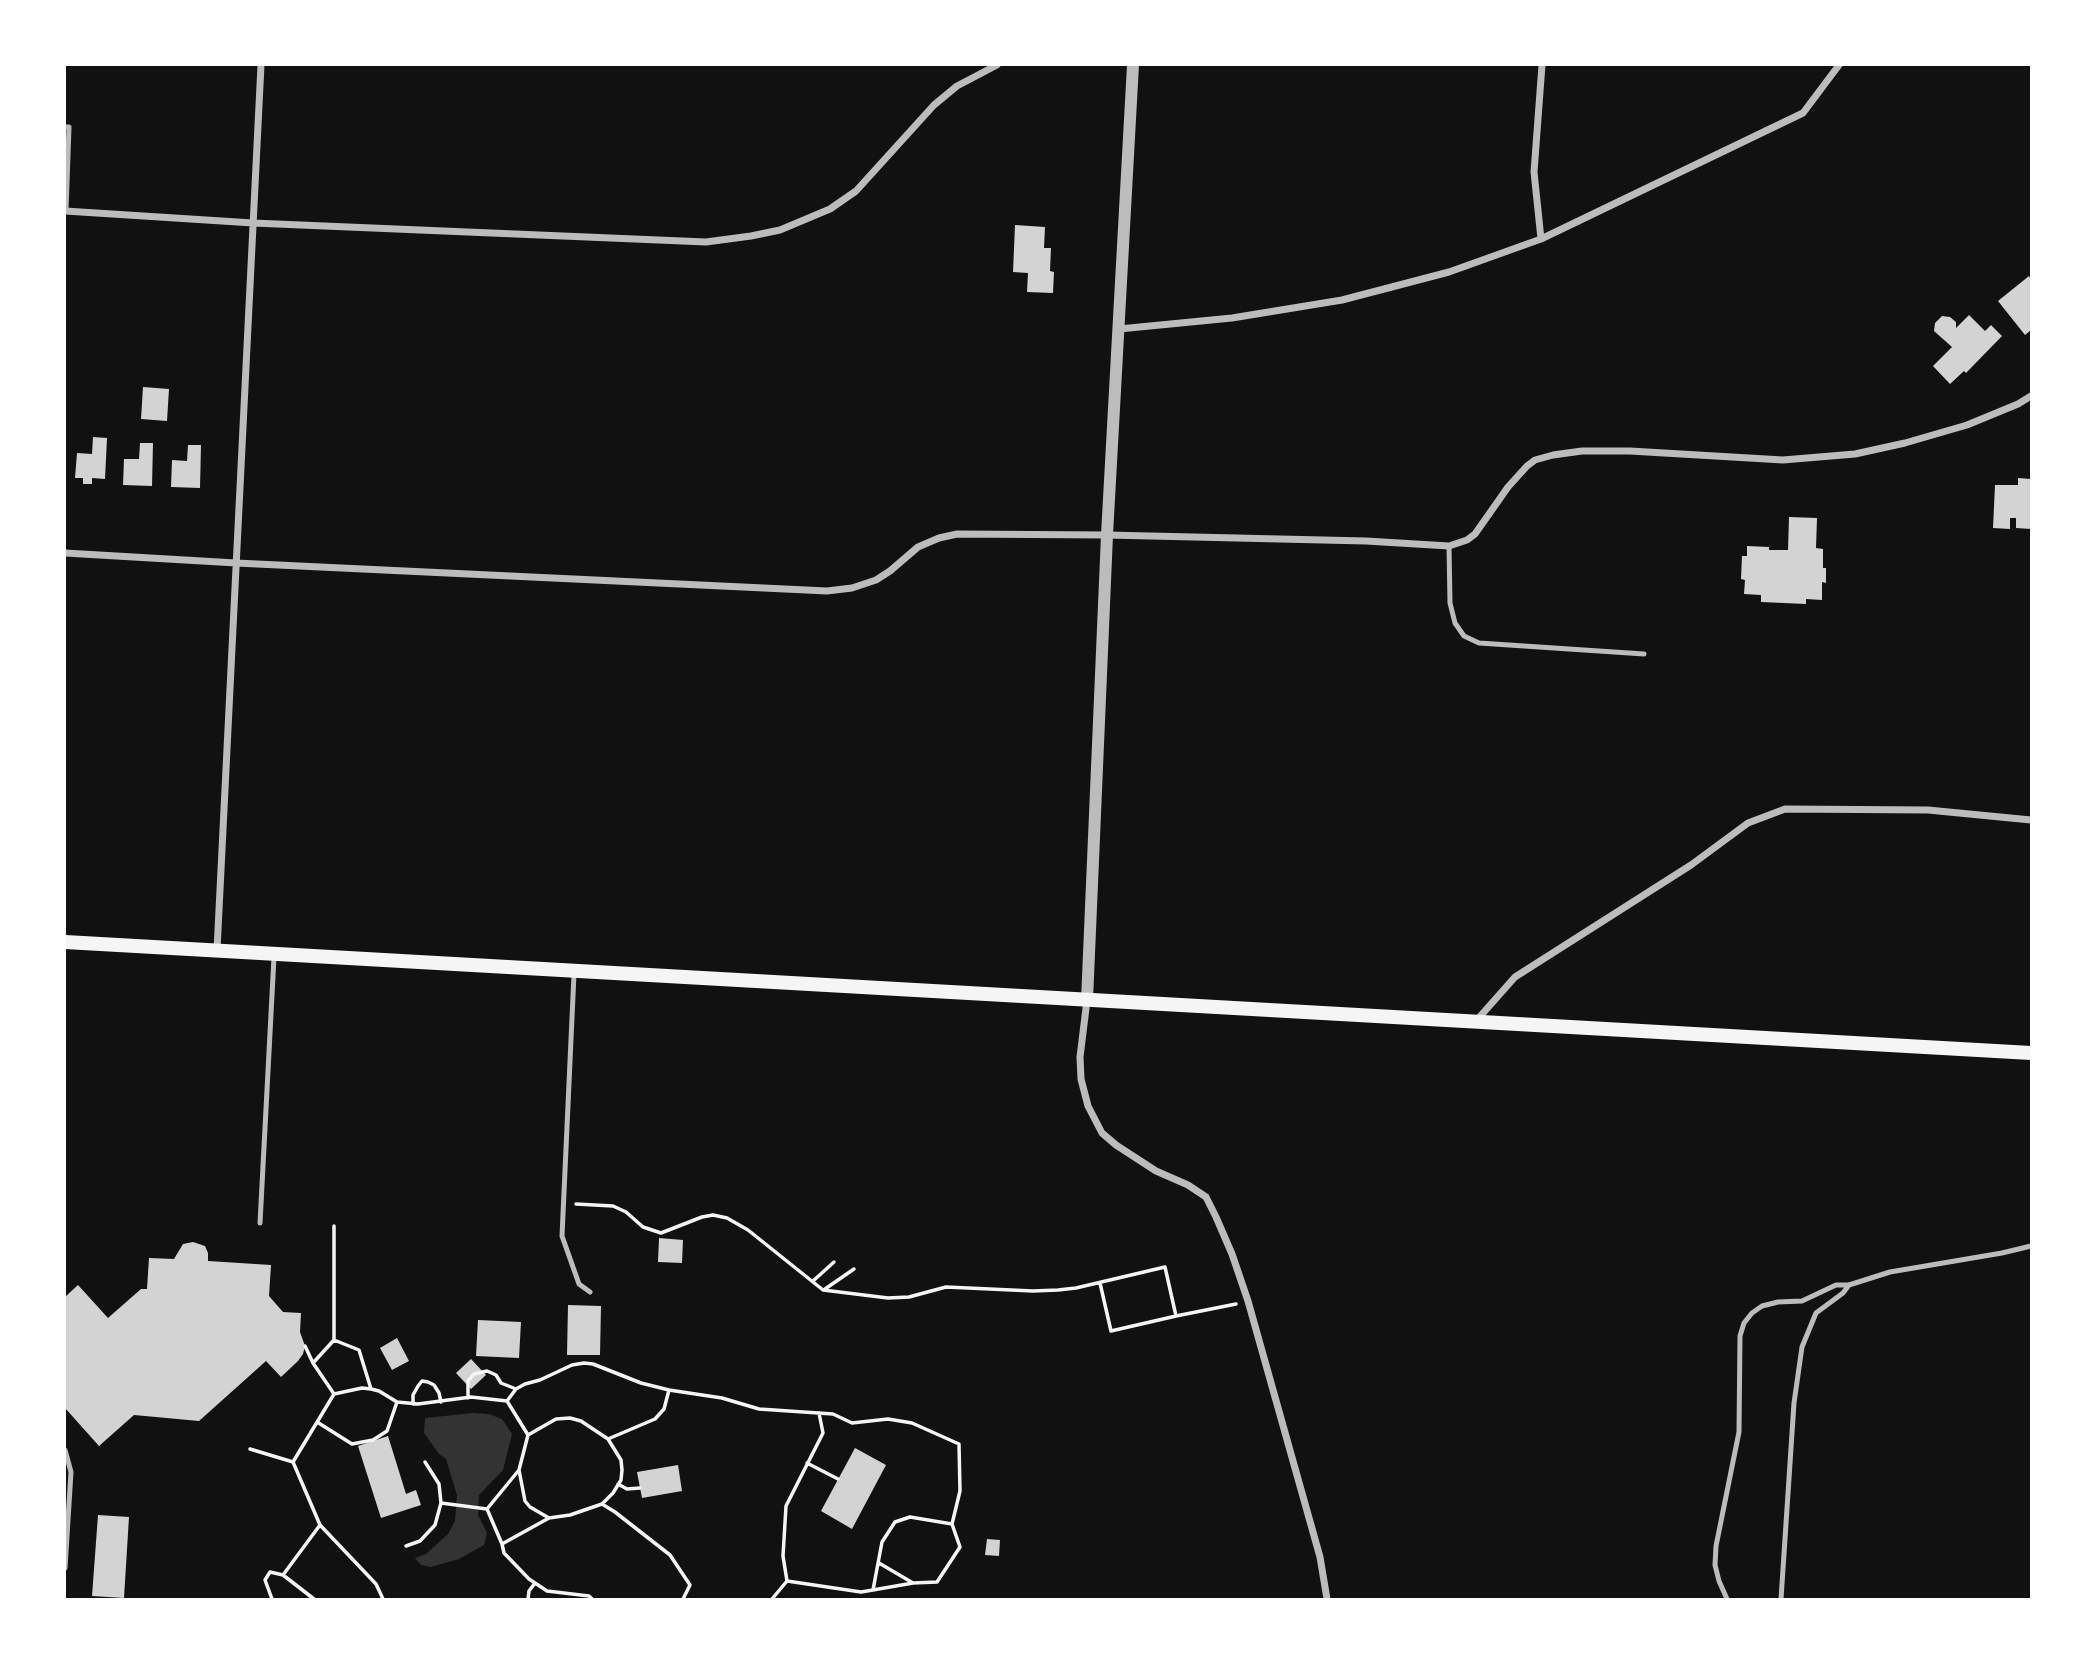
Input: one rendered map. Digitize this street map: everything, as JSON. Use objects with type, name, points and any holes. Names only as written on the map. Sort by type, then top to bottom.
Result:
[{"type":"main road","points":[[65,942],[2031,1054]]},
{"type":"street","points":[[217,950],[261,65]]},
{"type":"street","points":[[65,211],[253,223],[706,242],[761,234],[780,230],[830,209],[856,191],[934,105],[957,86],[997,65]]},
{"type":"street","points":[[1133,65],[1107,535],[1087,1000],[1080,1057],[1081,1079],[1088,1106],[1102,1133],[1156,1171],[1188,1185],[1206,1197],[1216,1216],[1248,1301],[1312,1530],[1327,1599]]},
{"type":"street","points":[[1541,239],[1534,173],[1542,65]]},
{"type":"street","points":[[1119,329],[1232,318],[1342,300],[1450,272],[1541,239],[1802,113],[1837,68],[1828,65]]},
{"type":"street","points":[[65,553],[827,591],[852,588],[876,580],[918,547],[957,534],[1366,541],[1449,546],[1475,534],[1508,487],[1527,466],[1553,454],[1630,451],[1783,460],[1855,454],[1967,425],[2031,396]]},
{"type":"street","points":[[1476,1021],[1515,977],[1691,865],[1748,823],[1785,809],[1928,810],[2031,820]]},
{"type":"lane","points":[[65,127],[69,127],[65,211]]},
{"type":"lane","points":[[1449,546],[1450,603],[1455,623],[1464,636],[1479,643],[1644,654]]},
{"type":"lane","points":[[260,1223],[274,953]]},
{"type":"lane","points":[[574,970],[562,1236],[579,1284],[590,1292]]},
{"type":"lane","points":[[1727,1599],[1715,1565],[1716,1546],[1739,1432],[1740,1336],[1744,1323],[1752,1313],[1762,1306],[1802,1301],[1836,1285],[1890,1272],[2031,1246]]},
{"type":"lane","points":[[1781,1599],[1794,1403],[1802,1347],[1816,1313],[1843,1293],[1849,1284]]},
{"type":"lane","points":[[65,1450],[71,1472],[65,1568]]},
{"type":"path","points":[[563,1203],[613,1206],[626,1212],[643,1227],[661,1233],[702,1217],[713,1215],[727,1218],[748,1230],[823,1290],[898,1298],[946,1287],[1033,1291],[1076,1288],[1165,1268],[1176,1316]]},
{"type":"path","points":[[313,1363],[334,1340],[334,1226]]},
{"type":"path","points":[[813,1281],[834,1262]]},
{"type":"path","points":[[823,1290],[854,1269]]},
{"type":"path","points":[[1100,1283],[1111,1331],[1220,1307]]},
{"type":"path","points":[[334,1340],[359,1350],[371,1389]]},
{"type":"path","points":[[305,1346],[334,1394]]},
{"type":"path","points":[[508,1401],[516,1389],[525,1384],[540,1381],[572,1365],[584,1363],[593,1364],[641,1384],[722,1398],[759,1409],[833,1414],[852,1423],[888,1419],[912,1423],[959,1444],[960,1490],[952,1524],[960,1547],[937,1582],[913,1583],[861,1592],[787,1581]]},
{"type":"path","points":[[468,1398],[468,1381],[474,1374],[487,1371],[496,1375],[501,1383],[516,1389]]},
{"type":"path","points":[[413,1404],[413,1395],[422,1381],[434,1385],[441,1402]]},
{"type":"path","points":[[293,1462],[334,1394],[362,1388],[379,1391],[397,1402],[413,1404],[468,1398],[508,1401]]},
{"type":"path","points":[[608,1439],[655,1419],[664,1409],[668,1390]]},
{"type":"path","points":[[488,1509],[519,1470],[528,1435],[508,1401]]},
{"type":"path","points":[[317,1422],[352,1444],[373,1440],[387,1431],[397,1402]]},
{"type":"path","points":[[772,1599],[787,1581],[783,1556],[786,1506],[823,1433],[819,1412]]},
{"type":"path","points":[[502,1544],[549,1518],[570,1515],[602,1504],[614,1493],[622,1471],[621,1460],[608,1439],[581,1421],[570,1418],[556,1419],[528,1435]]},
{"type":"path","points":[[250,1449],[293,1462],[320,1525],[376,1584],[383,1599]]},
{"type":"path","points":[[406,1546],[420,1541],[435,1525],[441,1503],[439,1484],[425,1462]]},
{"type":"path","points":[[807,1463],[838,1479]]},
{"type":"path","points":[[519,1470],[525,1501],[549,1518]]},
{"type":"path","points":[[618,1484],[627,1489],[640,1489]]},
{"type":"path","points":[[441,1503],[488,1509]]},
{"type":"path","points":[[602,1504],[670,1555],[690,1585],[683,1599]]},
{"type":"path","points":[[488,1509],[504,1553],[535,1583],[547,1591],[589,1596],[592,1599]]},
{"type":"path","points":[[873,1590],[882,1542],[895,1522],[910,1517],[952,1524]]},
{"type":"path","points":[[283,1575],[320,1525]]},
{"type":"path","points":[[879,1563],[913,1583]]},
{"type":"path","points":[[272,1599],[265,1580],[270,1572],[283,1575],[314,1599]]},
{"type":"path","points":[[528,1599],[529,1591],[535,1583]]},
{"type":"shaded area","points":[[489,1414],[502,1419],[512,1434],[503,1470],[479,1495],[478,1515],[487,1533],[484,1545],[459,1559],[431,1567],[421,1565],[415,1558],[426,1554],[448,1534],[455,1521],[457,1495],[446,1459],[439,1454],[424,1433],[425,1418]]},
{"type":"building","points":[[1015,225],[1045,227],[1044,248],[1051,248],[1050,271],[1054,272],[1053,293],[1027,292],[1028,273],[1013,272]]},
{"type":"building","points":[[2029,276],[2031,330],[2025,335],[1998,301]]},
{"type":"building","points":[[1969,315],[1985,331],[1991,325],[2002,336],[1966,373],[1964,371],[1950,384],[1933,366],[1952,347],[1934,331],[1935,323],[1942,316],[1950,317],[1956,322],[1956,328]]},
{"type":"building","points":[[143,387],[169,389],[167,421],[141,419]]},
{"type":"building","points":[[93,437],[107,438],[105,479],[92,478],[92,484],[83,484],[83,478],[75,478],[77,453],[92,454]]},
{"type":"building","points":[[140,443],[153,443],[152,486],[123,485],[124,459],[139,459]]},
{"type":"building","points":[[188,445],[201,445],[200,488],[171,487],[172,460],[187,461]]},
{"type":"building","points":[[2018,478],[2031,479],[2031,529],[2016,528],[2016,518],[2010,518],[2010,529],[1993,528],[1995,485],[2018,485]]},
{"type":"building","points":[[1789,517],[1817,518],[1816,548],[1823,549],[1823,568],[1826,568],[1826,583],[1822,582],[1822,600],[1806,599],[1806,604],[1761,602],[1761,595],[1744,594],[1745,580],[1741,579],[1742,556],[1747,556],[1747,546],[1788,550]]},
{"type":"building","points":[[659,1238],[683,1240],[682,1263],[658,1262]]},
{"type":"building","points":[[193,1242],[205,1246],[208,1261],[271,1265],[269,1296],[283,1312],[301,1313],[300,1332],[305,1346],[303,1354],[281,1377],[266,1361],[199,1421],[134,1415],[99,1446],[65,1408],[65,1297],[78,1285],[108,1318],[141,1289],[147,1289],[149,1258],[174,1259],[183,1244]]},
{"type":"building","points":[[568,1305],[601,1306],[600,1355],[567,1355]]},
{"type":"building","points":[[478,1320],[521,1322],[519,1358],[476,1356]]},
{"type":"building","points":[[397,1338],[409,1361],[392,1370],[380,1348]]},
{"type":"building","points":[[471,1359],[486,1375],[471,1389],[456,1373]]},
{"type":"building","points":[[388,1436],[406,1494],[416,1490],[421,1505],[381,1518],[358,1446]]},
{"type":"building","points":[[855,1448],[886,1465],[852,1529],[821,1511]]},
{"type":"building","points":[[678,1465],[682,1491],[642,1498],[637,1472]]},
{"type":"building","points":[[98,1515],[129,1517],[124,1598],[92,1596]]},
{"type":"building","points":[[987,1539],[1000,1540],[999,1556],[985,1555]]}]
